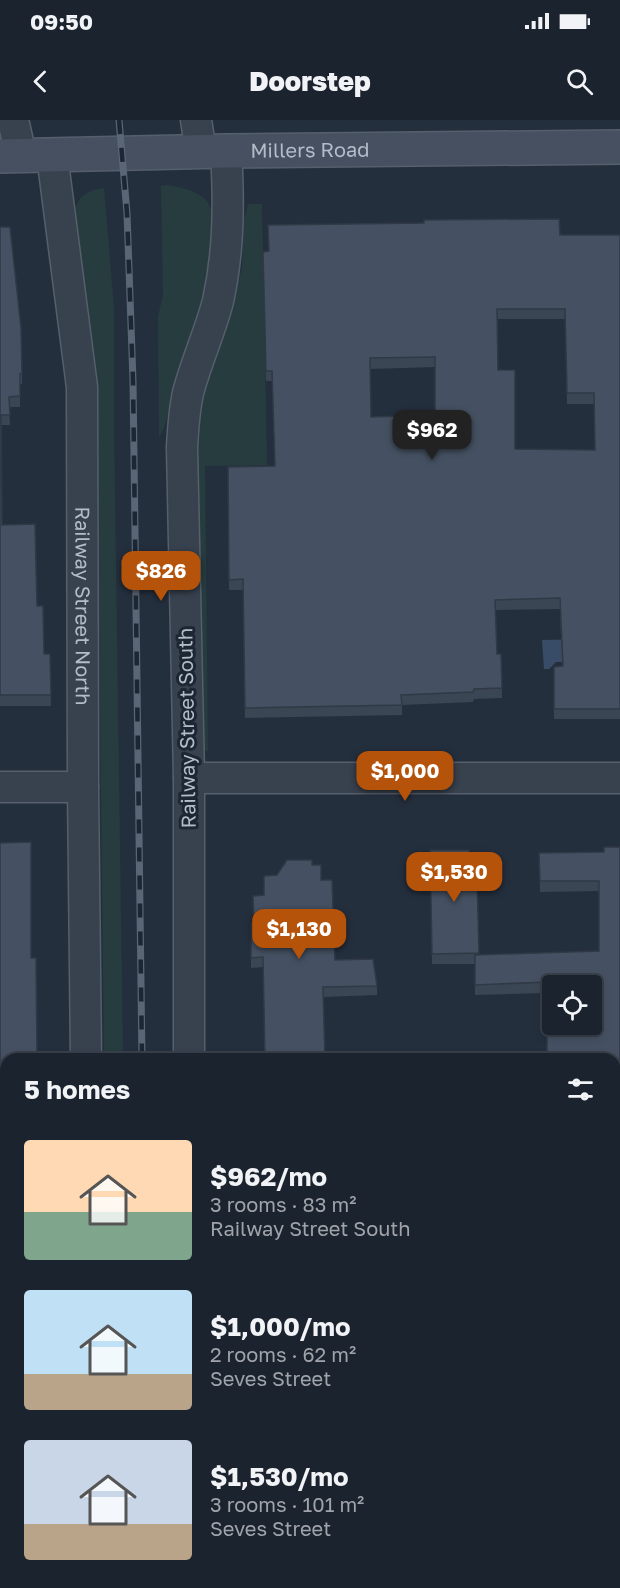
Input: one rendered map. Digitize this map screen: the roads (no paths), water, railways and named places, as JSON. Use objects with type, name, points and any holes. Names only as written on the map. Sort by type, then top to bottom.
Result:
[{"type":"main road","name":"Millers Road","points":[[24,155],[620,147]]},
{"type":"street","name":"Railway Street North","points":[[13,120],[24,155],[82,387],[86,1053]]},
{"type":"street","name":"Railway Street South","points":[[189,1053],[189,778],[182,478],[184,416],[189,392],[213,319],[223,275],[229,210],[213,152],[196,120]]},
{"type":"street","points":[[189,778],[620,778]]},
{"type":"street","points":[[0,787],[83,787]]},
{"type":"water","points":[[590,639],[590,662],[556,662],[549,669],[544,669],[542,640]]},
{"type":"railway","points":[[119,120],[127,213],[133,381],[142,1053]]}]
